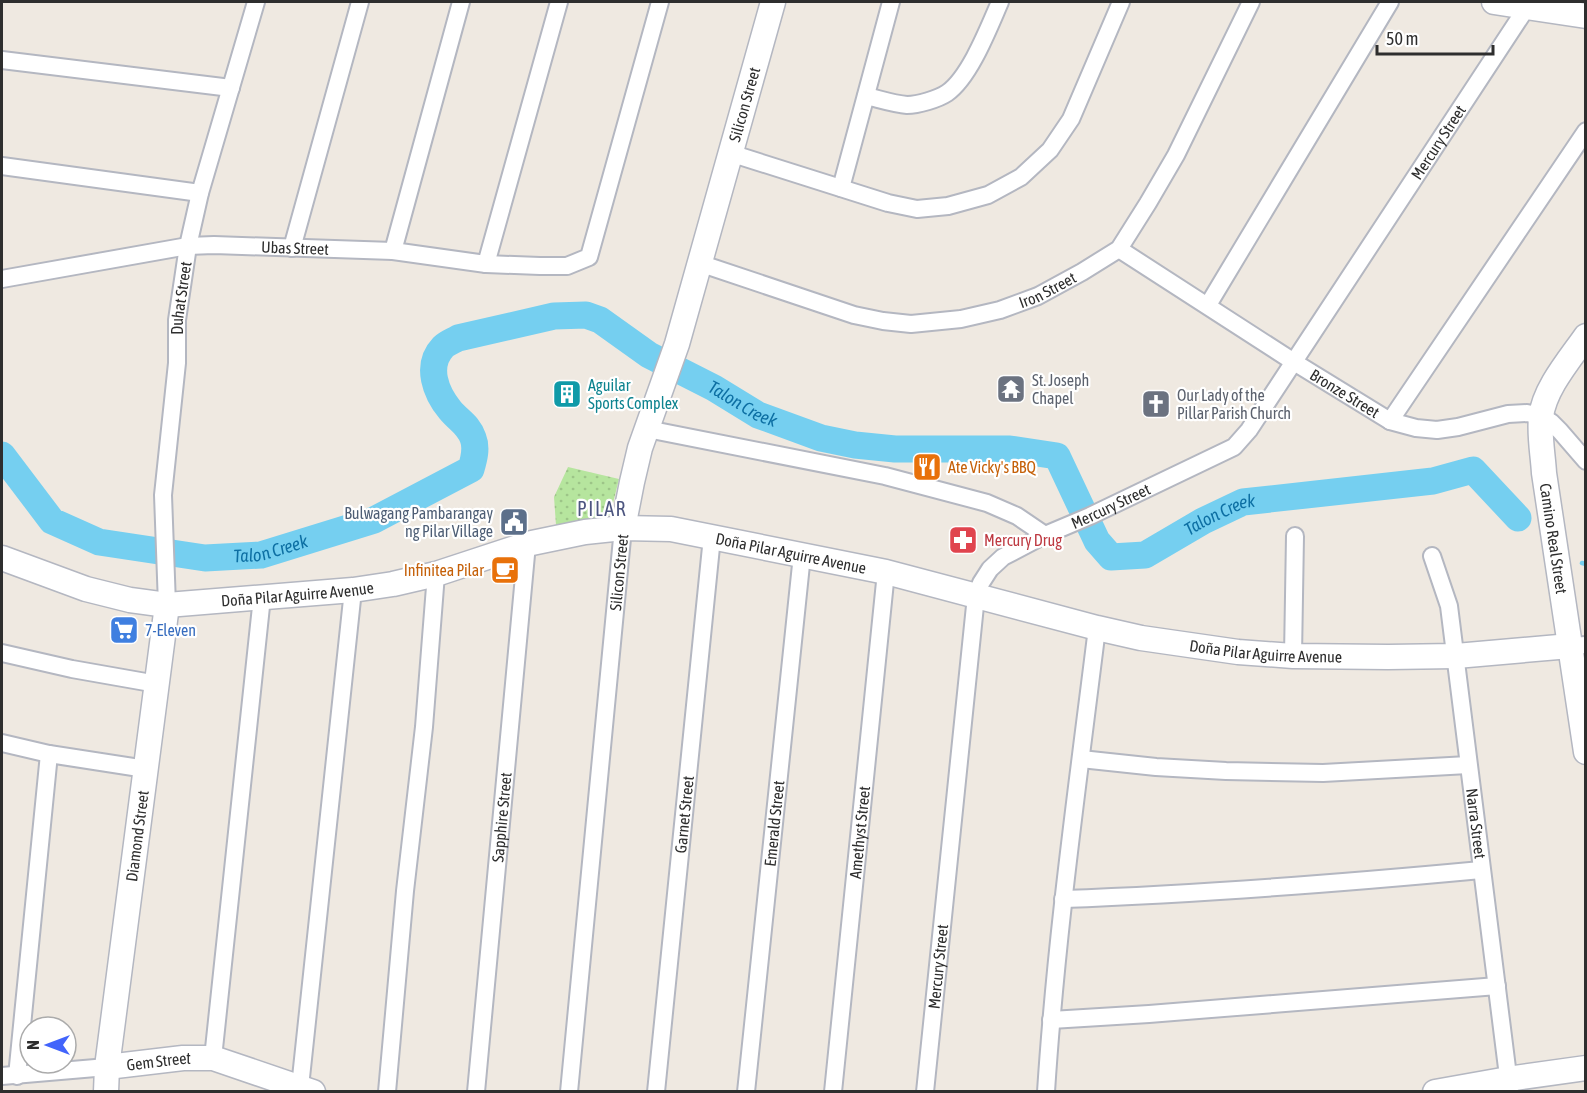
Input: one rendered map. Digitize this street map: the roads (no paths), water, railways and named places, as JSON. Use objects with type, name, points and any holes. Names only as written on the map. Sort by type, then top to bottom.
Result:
[{"type":"street","name":"Duhat Street","points":[[167,605],[163,495],[177,363],[177,320],[188,246],[200,193],[256,2]]},
{"type":"street","points":[[292,248],[360,2]]},
{"type":"street","points":[[393,251],[461,2]]},
{"type":"street","points":[[486,264],[559,2]]},
{"type":"street","name":"Ubas Street","points":[[2,279],[188,246],[393,251],[486,264],[540,266],[567,266],[589,257],[660,2]]},
{"type":"street","name":"Silicon Street","points":[[569,1092],[623,528],[632,482],[647,429],[673,353],[773,2]]},
{"type":"street","points":[[841,188],[891,2]]},
{"type":"street","points":[[866,96],[908,105],[927,102],[947,93],[962,77],[977,53],[1000,2]]},
{"type":"street","points":[[730,153],[888,203],[917,209],[948,206],[988,195],[1021,177],[1050,150],[1071,119],[1121,2]]},
{"type":"street","name":"Iron Street","points":[[699,263],[854,315],[911,324],[961,319],[1000,310],[1038,297],[1119,249],[1176,155],[1251,2]]},
{"type":"street","points":[[1208,305],[1390,2]]},
{"type":"street","points":[[1494,2],[1586,16]]},
{"type":"street","name":"Mercury Street","points":[[925,1092],[976,596],[981,584],[990,569],[1003,557],[1045,535],[1234,447],[1250,430],[1527,7]]},
{"type":"street","points":[[2,60],[231,88]]},
{"type":"street","points":[[1390,421],[1586,130]]},
{"type":"street","points":[[2,166],[200,193]]},
{"type":"street","name":"Bronze Street","points":[[1119,249],[1390,421],[1416,428],[1437,430],[1508,414],[1527,413],[1541,416]]},
{"type":"street","name":"Camino Real Street","points":[[1586,336],[1559,375],[1548,395],[1541,416],[1544,473],[1578,646],[1586,752]]},
{"type":"street","points":[[1541,416],[1560,431],[1586,461]]},
{"type":"street","points":[[647,429],[885,477],[987,503],[1017,516],[1045,535]]},
{"type":"street","name":"Doña Pilar Aguirre Avenue","points":[[2,558],[86,589],[130,600],[167,605],[353,590],[393,584],[436,574],[527,544],[585,532],[623,528],[670,529],[886,572],[1097,628],[1190,646],[1293,656],[1388,657],[1456,656],[1578,646]]},
{"type":"street","points":[[1293,656],[1295,536]]},
{"type":"street","name":"Garnet Street","points":[[656,1092],[712,537]]},
{"type":"street","name":"Sapphire Street","points":[[476,1092],[527,544]]},
{"type":"street","name":"Emerald Street","points":[[746,1092],[802,555]]},
{"type":"street","name":"Narra Street","points":[[1432,556],[1449,606],[1509,1085]]},
{"type":"street","name":"Amethyst Street","points":[[833,1092],[886,572]]},
{"type":"street","points":[[387,1092],[405,891],[424,728],[436,574]]},
{"type":"street","points":[[306,1089],[353,590]]},
{"type":"street","points":[[213,1058],[262,597]]},
{"type":"street","name":"Diamond Street","points":[[106,1092],[107,1067],[167,605]]},
{"type":"street","points":[[1046,1092],[1063,898],[1097,628]]},
{"type":"street","points":[[2,653],[72,669],[157,684]]},
{"type":"street","points":[[2,743],[49,754],[146,769]]},
{"type":"street","points":[[9,1076],[49,754]]},
{"type":"street","points":[[1081,759],[1156,767],[1323,773],[1468,765]]},
{"type":"street","points":[[1063,898],[1275,888],[1481,870]]},
{"type":"street","points":[[1051,1020],[1497,986]]},
{"type":"street","name":"Gem Street","points":[[9,1076],[183,1058],[213,1058],[306,1089]]},
{"type":"street","points":[[1435,1092],[1509,1085],[1586,1068]]},
{"type":"waterway","name":"Talon Creek","points":[[2,455],[52,521],[99,542],[205,558],[261,555],[374,520],[471,469],[475,450],[471,433],[440,396],[434,379],[435,362],[445,346],[458,338],[554,316],[586,315],[600,320],[649,355],[714,388],[758,415],[821,438],[855,445],[895,449],[1010,449],[1057,456],[1097,541],[1111,557],[1145,555],[1203,521],[1243,502],[1433,481],[1473,470],[1518,518]]},
{"type":"waterway","name":"Talon Creek","points":[[1582,563],[1586,564]]},
{"type":"place","name":"St. Joseph Chapel","points":[[1011,389]]},
{"type":"place","name":"Aguilar Sports Complex","points":[[567,394]]},
{"type":"place","name":"Our Lady of the Pillar Parish Church","points":[[1156,404]]},
{"type":"place","name":"Ate Vicky's BBQ","points":[[927,467]]},
{"type":"place","name":"Bulwagang Pambarangay ng Pilar Village","points":[[514,522]]},
{"type":"place","name":"Mercury Drug","points":[[963,540]]},
{"type":"place","name":"Infinitea Pilar","points":[[505,570]]},
{"type":"place","name":"7-Eleven","points":[[124,630]]},
{"type":"district","name":"PILAR","points":[[602,509]]}]
